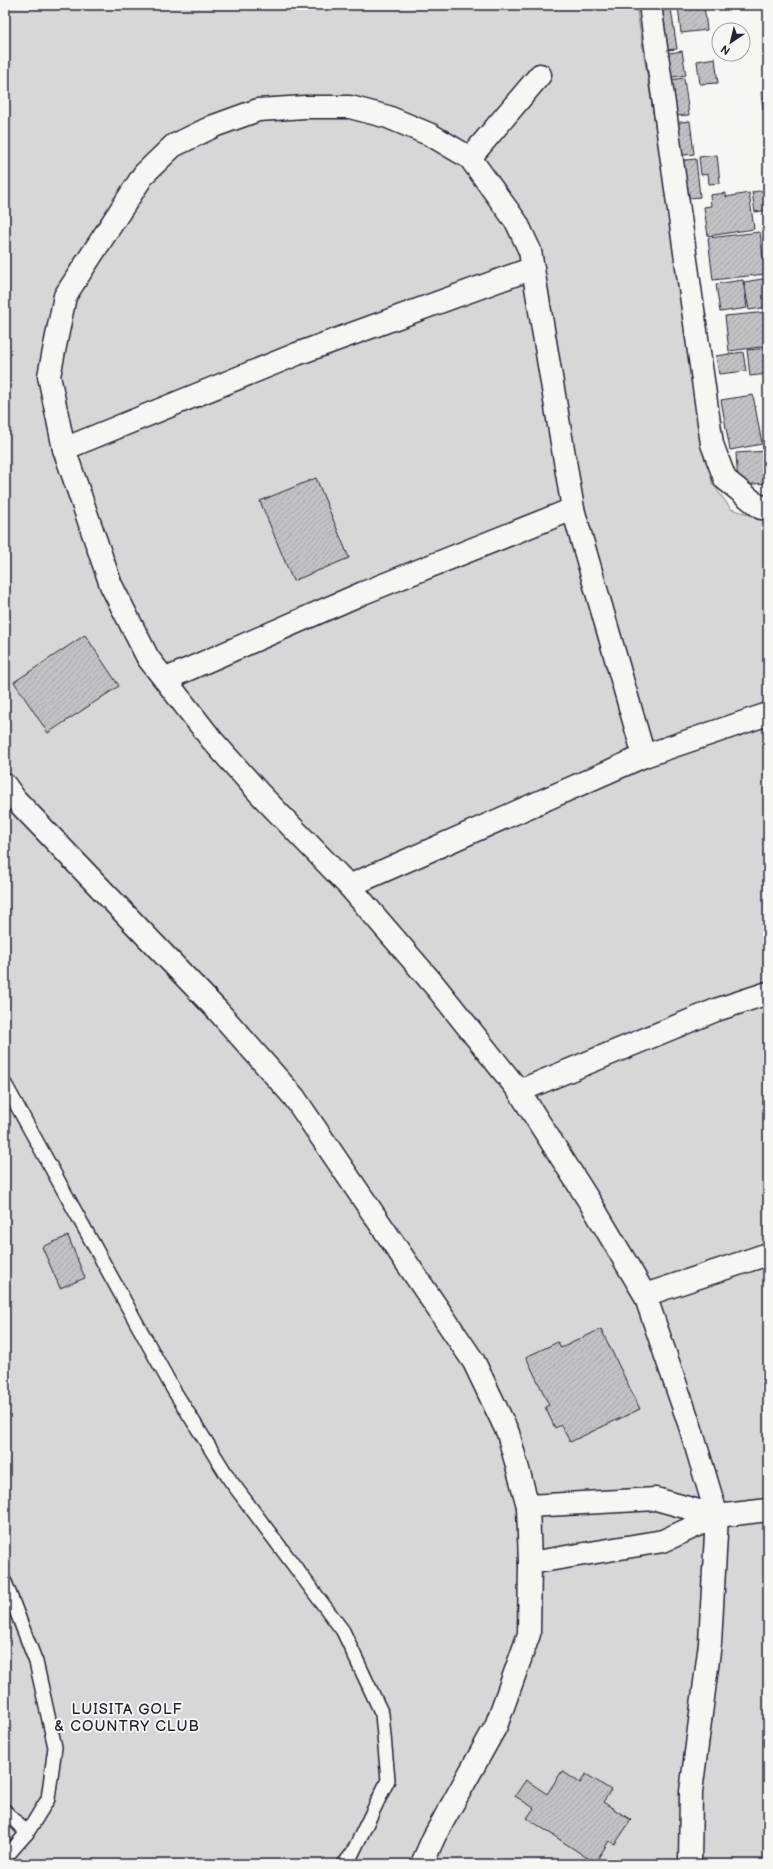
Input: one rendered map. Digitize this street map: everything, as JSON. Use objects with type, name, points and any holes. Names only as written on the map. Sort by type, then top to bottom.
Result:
[{"type":"street","points":[[650,5],[712,444],[725,479],[762,508],[768,506]]},
{"type":"street","points":[[470,158],[540,75]]},
{"type":"street","points":[[644,756],[573,509],[530,251],[517,224],[470,158],[431,135],[388,117],[350,107],[305,107],[258,110],[214,126],[173,146],[144,174],[65,296],[49,376],[64,449],[111,585],[148,658],[166,679],[217,746],[260,794],[349,886],[436,987],[519,1091],[593,1207],[645,1295],[690,1426],[717,1516],[710,1644],[691,1792],[690,1864]]},
{"type":"street","points":[[64,449],[297,354],[533,268]]},
{"type":"street","points":[[166,679],[364,593],[573,509]]},
{"type":"street","points":[[349,886],[644,756],[768,714]]},
{"type":"street","points":[[5,785],[15,798],[218,1011],[294,1097],[474,1362],[508,1433],[528,1506],[530,1563],[529,1634],[496,1726],[434,1837],[422,1864]]},
{"type":"street","points":[[519,1091],[716,1010],[768,993]]},
{"type":"street","points":[[645,1295],[768,1254]]},
{"type":"street","points":[[528,1506],[656,1499],[717,1516]]},
{"type":"street","points":[[530,1563],[663,1541],[717,1516],[768,1510]]},
{"type":"lane","points":[[5,1084],[173,1390],[230,1480],[343,1631],[382,1714],[388,1780],[352,1854],[344,1864]]},
{"type":"lane","points":[[5,1582],[36,1662],[55,1747],[48,1800],[27,1833],[5,1858]]},
{"type":"lane","points":[[5,1811],[27,1833]]},
{"type":"shaded area","name":"LUISITA GOLF & COUNTRY CLUB","points":[[5,5],[636,5],[712,483],[731,509],[768,520],[768,1864],[5,1864]]},
{"type":"building","points":[[704,5],[707,30],[681,33],[678,6]]},
{"type":"building","points":[[671,9],[677,49],[659,51],[653,12]]},
{"type":"building","points":[[682,51],[686,75],[661,79],[657,55]]},
{"type":"building","points":[[711,59],[711,62],[715,62],[718,83],[700,84],[697,61]]},
{"type":"building","points":[[684,78],[689,115],[673,116],[662,81]]},
{"type":"building","points":[[768,90],[768,108],[763,109],[761,92]]},
{"type":"building","points":[[768,113],[768,138],[764,114]]},
{"type":"building","points":[[690,121],[694,154],[675,156],[671,123]]},
{"type":"building","points":[[717,155],[720,183],[709,184],[708,174],[701,175],[699,157]]},
{"type":"building","points":[[696,159],[700,197],[680,199],[676,161]]},
{"type":"building","points":[[768,190],[768,210],[755,212],[752,192]]},
{"type":"building","points":[[726,193],[726,197],[749,193],[754,229],[708,236],[704,207],[711,206],[710,195]]},
{"type":"building","points":[[760,232],[765,274],[713,280],[708,238]]},
{"type":"building","points":[[768,278],[768,307],[749,310],[744,282]]},
{"type":"building","points":[[743,280],[747,308],[720,312],[716,284]]},
{"type":"building","points":[[768,312],[768,346],[729,351],[725,316]]},
{"type":"building","points":[[768,348],[768,374],[750,376],[747,350]]},
{"type":"building","points":[[743,352],[746,371],[719,374],[716,356]]},
{"type":"building","points":[[753,395],[762,444],[730,450],[721,400]]},
{"type":"building","points":[[768,451],[768,483],[738,485],[736,453]]},
{"type":"building","points":[[316,478],[349,558],[293,581],[260,501]]},
{"type":"building","points":[[85,635],[119,686],[48,733],[14,682]]},
{"type":"building","points":[[68,1236],[85,1278],[60,1288],[42,1247]]},
{"type":"building","points":[[601,1329],[640,1409],[570,1442],[561,1425],[555,1428],[545,1407],[549,1405],[526,1357],[558,1342],[561,1348]]},
{"type":"building","points":[[562,1771],[580,1783],[586,1774],[611,1790],[603,1802],[631,1820],[615,1844],[609,1841],[595,1863],[527,1818],[534,1808],[515,1796],[526,1780],[547,1794]]},
{"type":"district","name":"LUISITA GOLF & COUNTRY CLUB","points":[[127,1718]]}]
